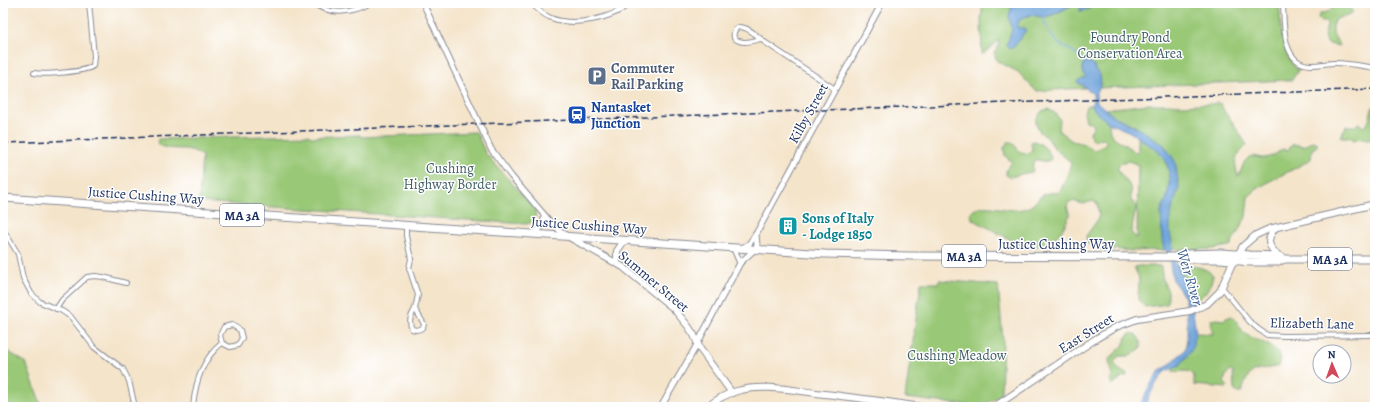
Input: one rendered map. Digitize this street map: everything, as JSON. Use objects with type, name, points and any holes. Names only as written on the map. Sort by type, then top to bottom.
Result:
[{"type":"main road","name":"Justice Cushing Way","points":[[3,198],[737,249],[831,254],[896,256],[1172,257],[1201,253],[1278,262],[1281,257],[1375,259]]},
{"type":"main road","name":"East Street","points":[[994,407],[1097,338],[1116,327],[1137,319],[1183,312],[1202,307],[1211,301],[1222,287],[1236,257],[1243,246],[1253,237],[1262,232],[1375,204]]},
{"type":"main road","points":[[1275,228],[1270,236],[1269,244],[1271,249],[1281,257]]},
{"type":"main road","name":"Summer Street","points":[[569,237],[617,263],[678,313],[691,330],[700,349],[732,392]]},
{"type":"main road","points":[[617,263],[617,251],[624,241]]},
{"type":"main road","points":[[707,407],[732,392],[749,388],[770,388],[923,407]]},
{"type":"street","points":[[34,73],[44,74],[89,69],[93,66],[94,59],[89,3]]},
{"type":"street","points":[[313,3],[326,10],[339,12],[353,10],[370,3]]},
{"type":"street","name":"Summer Street","points":[[423,3],[488,145],[508,172],[544,215],[552,224],[569,237]]},
{"type":"street","points":[[531,3],[551,18],[567,22],[583,21],[610,15],[624,9],[630,3]]},
{"type":"street","name":"Kilby Street","points":[[737,249],[749,244],[756,234],[882,3]]},
{"type":"street","points":[[1283,3],[1284,31],[1288,46],[1293,57],[1298,62],[1305,64],[1341,63],[1375,68]]},
{"type":"street","points":[[761,39],[740,42],[734,38],[733,33],[737,28],[744,27],[835,89]]},
{"type":"street","points":[[531,234],[536,232],[542,226],[544,215]]},
{"type":"street","points":[[406,226],[406,236],[411,259],[409,268],[418,295],[410,325],[412,329],[420,330],[423,328],[424,324],[415,309]]},
{"type":"street","points":[[3,229],[18,254],[22,278],[28,290],[38,300],[71,317],[94,347],[124,369],[128,377],[135,407]]},
{"type":"street","points":[[661,407],[740,263],[757,250],[756,234]]},
{"type":"street","points":[[737,249],[740,263]]},
{"type":"street","points":[[56,309],[62,300],[87,277],[103,277],[126,283]]},
{"type":"street","name":"Elizabeth Lane","points":[[1222,287],[1249,321],[1268,335],[1375,335]]},
{"type":"street","points":[[232,325],[240,330],[242,338],[238,345],[230,347],[222,343],[220,335],[224,328],[232,325]]},
{"type":"street","points":[[185,407],[194,407],[204,365],[211,353],[222,343]]},
{"type":"green space","name":"Foundry Pond Conservation Area","points":[[983,3],[1013,3],[1009,16],[1012,30],[1007,44],[1019,28],[1017,26],[1023,17],[1032,15],[1045,17],[1076,4],[1080,4],[1081,11],[1083,11],[1091,3],[1279,3],[1282,38],[1287,55],[1296,69],[1299,69],[1292,80],[1099,88],[1100,75],[1086,77],[1078,81],[1078,83],[1086,88],[1036,91],[1018,72],[997,61],[994,53],[998,47],[999,40],[982,55],[981,19]]},
{"type":"green space","points":[[1339,3],[1348,3],[1352,10],[1352,14],[1339,18],[1333,23],[1333,34],[1340,46],[1328,44],[1324,36],[1327,24],[1325,22],[1321,22],[1318,17],[1321,13],[1328,12],[1332,7],[1338,7]]},
{"type":"green space","points":[[1149,104],[1221,104],[1225,113],[1228,115],[1247,145],[1236,159],[1238,176],[1245,161],[1251,156],[1263,158],[1274,155],[1282,149],[1288,150],[1293,144],[1304,146],[1313,141],[1318,143],[1316,147],[1312,149],[1311,159],[1270,181],[1248,197],[1246,217],[1231,245],[1229,246],[1213,249],[1177,250],[1172,247],[1164,247],[1164,250],[1132,251],[1097,249],[1087,243],[1086,236],[1099,216],[1097,203],[1093,201],[1083,204],[1072,201],[1069,202],[1067,206],[1070,215],[1061,232],[1056,237],[1034,248],[1024,247],[972,219],[971,212],[979,207],[1018,210],[1029,207],[1045,194],[1058,193],[1060,191],[1071,162],[1055,149],[1047,137],[1039,131],[1036,124],[1036,119],[1042,111],[1048,109],[1055,113],[1060,120],[1059,131],[1072,141],[1084,144],[1093,150],[1098,149],[1106,143],[1106,141],[1103,138],[1093,140],[1091,138],[1090,132],[1094,126],[1086,121],[1084,112],[1086,106],[1091,105],[1097,113],[1109,123],[1112,136],[1138,154],[1138,128],[1113,116],[1105,109]],"holes":[[[1129,161],[1138,165],[1137,238],[1132,234],[1134,216],[1137,207],[1131,200],[1131,190],[1129,184],[1118,168],[1118,165]]]},
{"type":"green space","points":[[1375,105],[1375,140],[1360,138],[1354,140],[1350,137],[1341,137],[1346,126],[1356,126],[1359,123],[1363,127],[1366,125]]},
{"type":"green space","name":"Cushing Highway Border","points":[[476,132],[486,154],[535,209],[536,212],[533,221],[526,224],[199,202],[202,156],[187,149],[164,147],[157,142],[158,139],[308,135],[311,137],[360,135],[361,137]]},
{"type":"green space","points":[[1033,141],[1045,147],[1051,156],[1051,159],[1047,161],[1035,160],[1033,163],[1032,172],[1009,177],[1006,175],[1006,170],[1012,162],[1005,156],[1004,148],[1008,142],[1012,142],[1021,153],[1027,154],[1032,150],[1031,142]]},
{"type":"green space","points":[[1177,265],[1205,269],[1213,275],[1213,279],[1206,291],[1194,302],[1183,276]]},
{"type":"green space","points":[[1160,266],[1163,281],[1168,291],[1167,304],[1145,307],[1138,300],[1139,278],[1134,267]]},
{"type":"green space","name":"Cushing Meadow","points":[[939,280],[998,285],[1003,340],[1001,395],[980,405],[965,405],[905,398],[921,283],[938,283]]},
{"type":"green space","points":[[1230,316],[1235,319],[1246,334],[1274,349],[1280,359],[1278,366],[1254,371],[1247,379],[1241,393],[1234,390],[1233,372],[1231,371],[1226,375],[1224,382],[1228,387],[1227,388],[1194,385],[1194,376],[1192,373],[1186,371],[1173,372],[1173,368],[1181,361],[1190,348],[1196,333],[1213,334],[1210,323],[1211,320],[1223,320]]},
{"type":"green space","points":[[1132,333],[1139,339],[1141,348],[1130,356],[1119,356],[1114,362],[1118,369],[1127,374],[1127,376],[1122,377],[1112,385],[1112,372],[1109,359],[1123,346],[1127,336]]},
{"type":"green space","points":[[3,348],[26,363],[42,407],[3,407]]},
{"type":"water","points":[[1013,3],[1091,3],[1089,9],[1080,11],[1080,4],[1076,4],[1050,16],[1041,17],[1030,15],[1023,17],[1017,26],[1019,28],[1025,28],[1026,30],[1015,46],[1010,49],[1007,44],[1012,30],[1009,16]]},
{"type":"water","points":[[1087,61],[1094,65],[1101,81],[1100,87],[1096,93],[1097,102],[1113,116],[1143,131],[1164,145],[1175,161],[1179,187],[1170,215],[1170,232],[1173,248],[1171,251],[1194,302],[1192,305],[1196,333],[1193,341],[1194,346],[1191,351],[1180,365],[1164,372],[1154,387],[1144,407],[1137,407],[1140,405],[1152,382],[1161,369],[1167,367],[1185,350],[1187,338],[1187,306],[1184,296],[1173,281],[1171,263],[1167,251],[1164,250],[1162,240],[1161,211],[1167,198],[1170,177],[1166,161],[1158,151],[1130,132],[1109,123],[1097,113],[1091,105],[1093,101],[1093,94],[1077,81],[1086,77],[1083,72],[1083,68],[1085,62]]},
{"type":"waterway","name":"Weir River","points":[[1043,17],[1047,28],[1056,41],[1076,53],[1085,62]]},
{"type":"waterway","points":[[3,394],[6,397],[8,407]]},
{"type":"railway","points":[[3,143],[1375,89]]},
{"type":"place","name":"Commuter Rail Parking","points":[[597,76]]},
{"type":"place","name":"Nantasket Junction","points":[[577,115]]},
{"type":"place","name":"Sons of Italy - Lodge 1850","points":[[788,226]]}]
